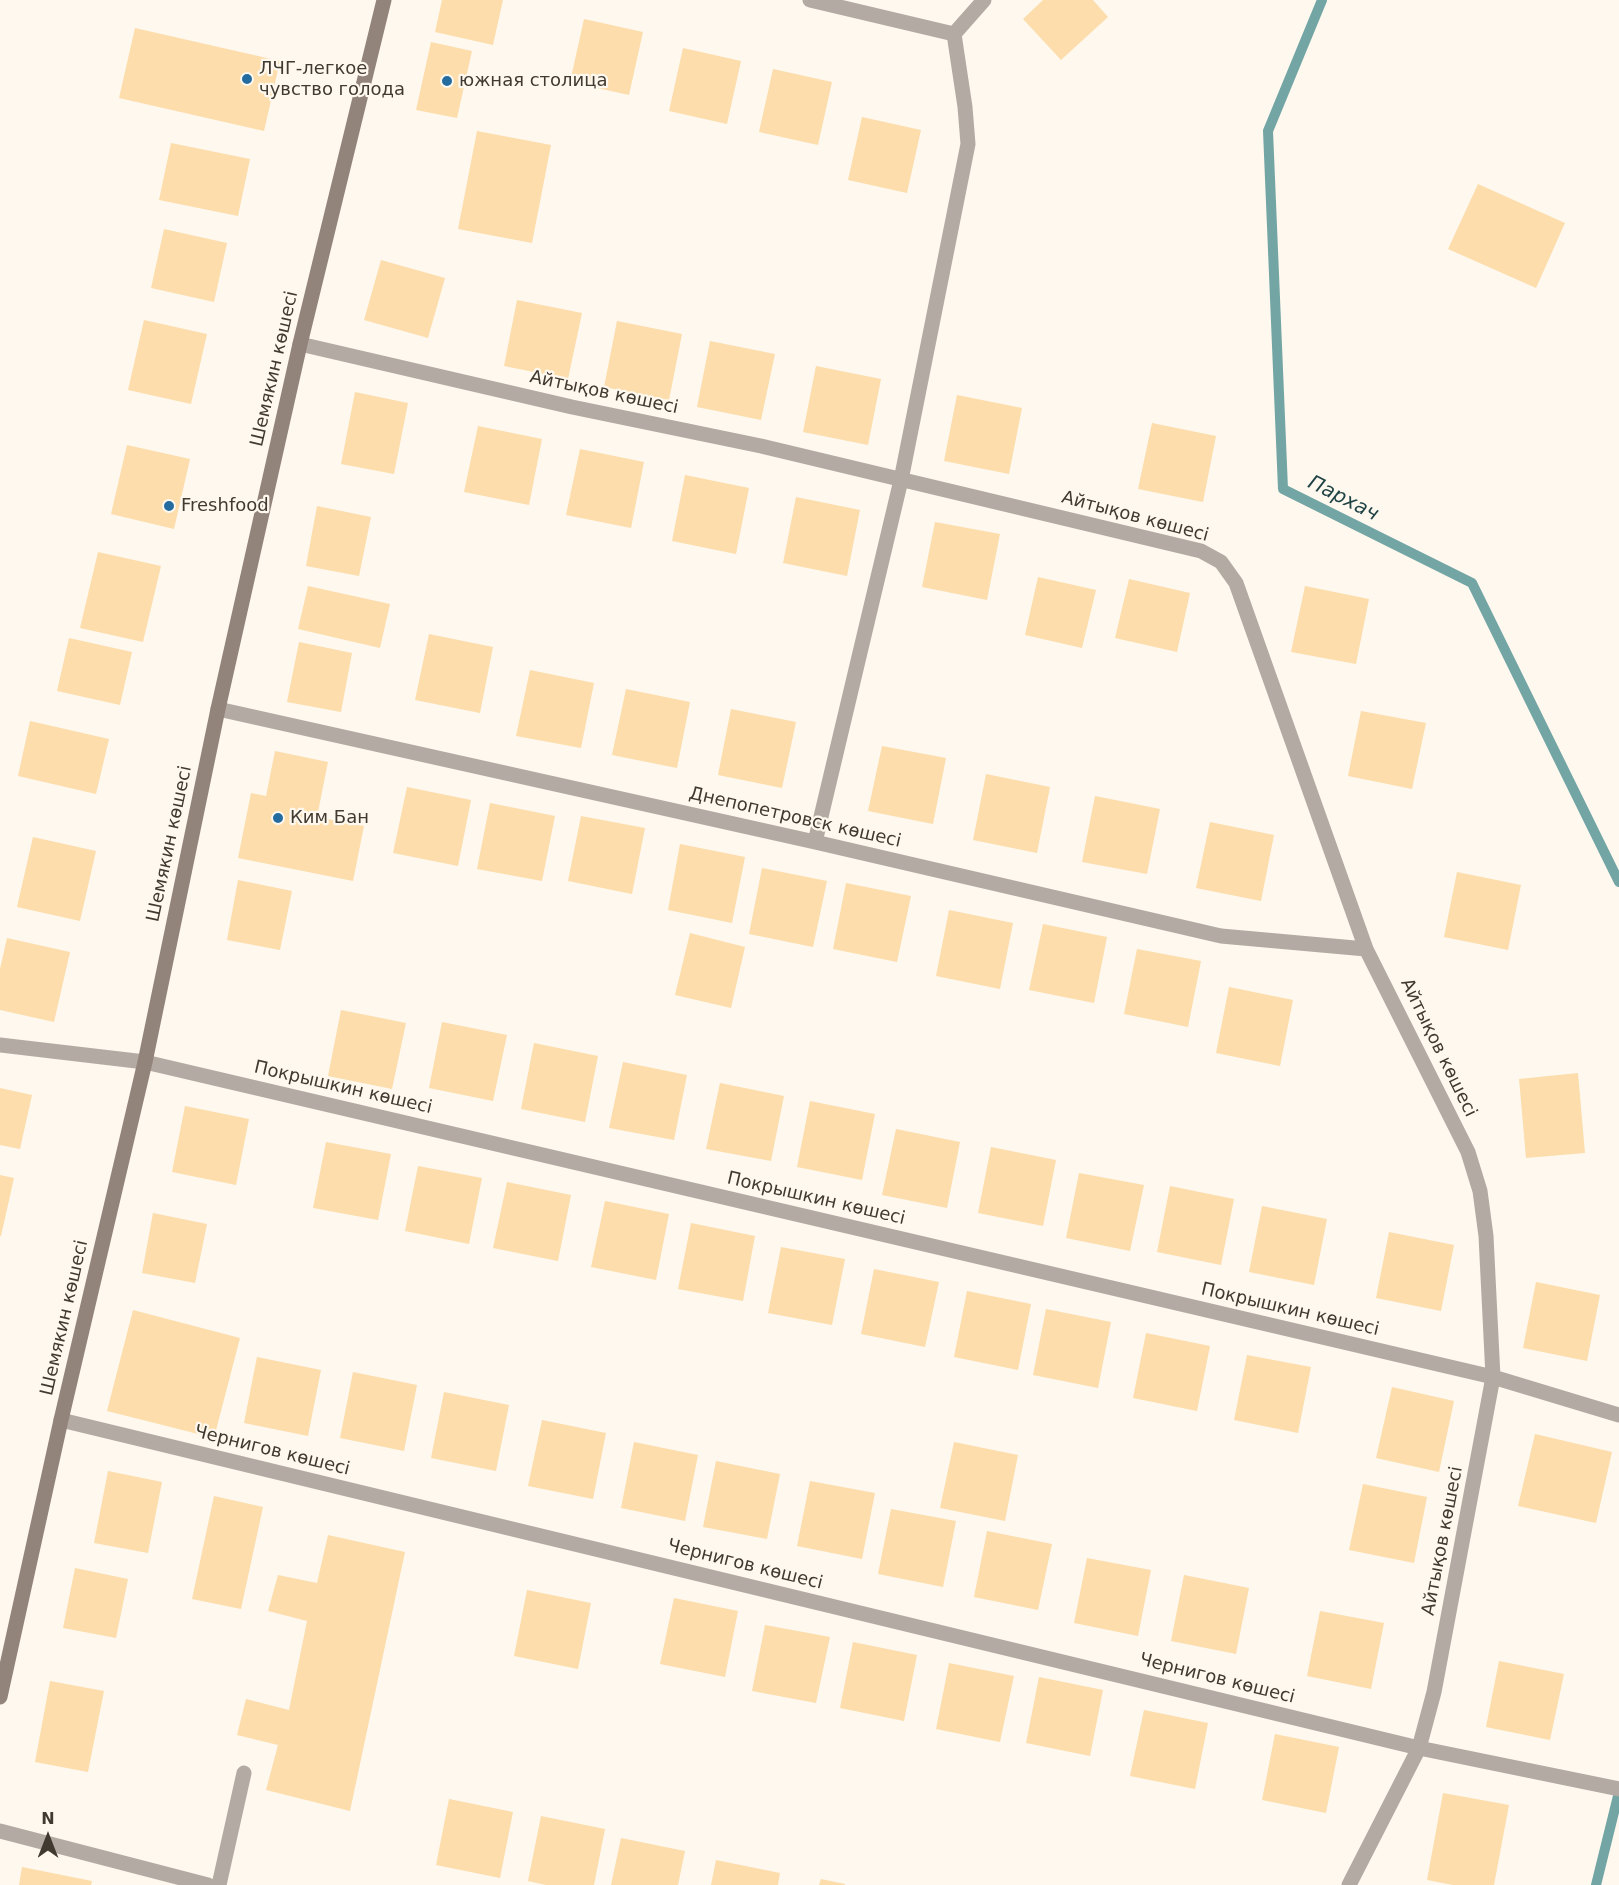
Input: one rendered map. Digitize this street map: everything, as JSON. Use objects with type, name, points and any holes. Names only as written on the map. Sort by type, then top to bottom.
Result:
[{"type":"main road","name":"Шемякин көшесі","points":[[0,1696],[145,1062],[218,709],[300,344],[384,0]]},
{"type":"street","points":[[810,0],[954,34]]},
{"type":"street","points":[[954,34],[984,0]]},
{"type":"street","points":[[815,842],[901,480],[968,144],[966,107],[954,34]]},
{"type":"street","name":"Айтықов көшесі","points":[[300,344],[572,407],[761,446],[1201,551],[1221,562],[1236,583],[1366,949],[1468,1152],[1480,1191],[1486,1236],[1493,1377],[1434,1692],[1419,1748],[1349,1885]]},
{"type":"street","name":"Днепопетровск көшесі","points":[[218,709],[815,842],[1221,936],[1366,949]]},
{"type":"street","name":"Покрышкин көшесі","points":[[0,1045],[145,1062],[1493,1377],[1619,1415]]},
{"type":"street","name":"Чернигов көшесі","points":[[62,1420],[1419,1748],[1619,1789]]},
{"type":"street","points":[[219,1885],[244,1773]]},
{"type":"street","points":[[0,1832],[208,1885]]},
{"type":"building","points":[[442,0],[503,0],[493,45],[435,32]]},
{"type":"building","points":[[1043,0],[1093,0],[1108,17],[1061,60],[1023,19]]},
{"type":"building","points":[[584,19],[643,32],[629,95],[570,82]]},
{"type":"building","points":[[135,28],[280,61],[264,131],[119,98]]},
{"type":"building","points":[[431,42],[472,51],[457,118],[416,110]]},
{"type":"building","points":[[683,48],[741,61],[727,124],[669,111]]},
{"type":"building","points":[[773,69],[832,82],[818,145],[759,132]]},
{"type":"building","points":[[862,117],[921,130],[907,193],[848,180]]},
{"type":"building","points":[[477,131],[551,145],[532,243],[458,229]]},
{"type":"building","points":[[171,143],[250,159],[238,216],[159,200]]},
{"type":"building","points":[[1478,184],[1565,223],[1536,288],[1448,249]]},
{"type":"building","points":[[164,229],[227,243],[214,302],[151,288]]},
{"type":"building","points":[[381,260],[445,278],[428,338],[364,320]]},
{"type":"building","points":[[517,300],[582,313],[568,379],[504,366]]},
{"type":"building","points":[[144,320],[207,334],[191,404],[128,390]]},
{"type":"building","points":[[617,321],[682,334],[669,400],[604,387]]},
{"type":"building","points":[[710,341],[775,354],[761,420],[697,407]]},
{"type":"building","points":[[816,366],[881,379],[868,445],[803,432]]},
{"type":"building","points":[[355,392],[408,403],[394,474],[341,464]]},
{"type":"building","points":[[957,395],[1022,408],[1009,474],[944,461]]},
{"type":"building","points":[[1152,423],[1216,436],[1203,502],[1138,489]]},
{"type":"building","points":[[478,426],[542,439],[529,505],[464,492]]},
{"type":"building","points":[[127,445],[190,459],[174,529],[111,514]]},
{"type":"building","points":[[580,449],[644,462],[631,528],[566,515]]},
{"type":"building","points":[[685,475],[749,488],[736,554],[672,541]]},
{"type":"building","points":[[796,497],[860,510],[847,576],[783,563]]},
{"type":"building","points":[[317,506],[371,517],[359,576],[306,566]]},
{"type":"building","points":[[935,522],[1000,534],[987,600],[922,587]]},
{"type":"building","points":[[98,552],[161,566],[143,642],[80,628]]},
{"type":"building","points":[[1038,577],[1096,590],[1082,648],[1025,635]]},
{"type":"building","points":[[1129,579],[1190,593],[1177,652],[1115,638]]},
{"type":"building","points":[[308,586],[390,604],[380,648],[298,629]]},
{"type":"building","points":[[1305,586],[1369,599],[1356,664],[1291,652]]},
{"type":"building","points":[[429,634],[493,647],[480,713],[415,700]]},
{"type":"building","points":[[69,638],[132,652],[120,705],[57,691]]},
{"type":"building","points":[[299,642],[352,653],[341,712],[287,702]]},
{"type":"building","points":[[530,670],[594,683],[581,748],[516,736]]},
{"type":"building","points":[[626,689],[690,702],[677,768],[612,755]]},
{"type":"building","points":[[731,709],[796,722],[782,788],[718,775]]},
{"type":"building","points":[[1361,711],[1426,723],[1412,789],[1348,776]]},
{"type":"building","points":[[30,721],[109,739],[96,794],[18,776]]},
{"type":"building","points":[[882,746],[946,758],[933,824],[868,811]]},
{"type":"building","points":[[275,751],[328,762],[317,817],[364,826],[353,881],[238,858],[251,793],[266,796]]},
{"type":"building","points":[[986,774],[1050,787],[1037,853],[973,840]]},
{"type":"building","points":[[407,787],[471,800],[458,866],[393,853]]},
{"type":"building","points":[[1095,796],[1160,809],[1147,874],[1082,862]]},
{"type":"building","points":[[490,803],[555,816],[542,881],[477,869]]},
{"type":"building","points":[[581,816],[645,828],[632,894],[568,881]]},
{"type":"building","points":[[1210,822],[1274,835],[1261,901],[1196,888]]},
{"type":"building","points":[[33,837],[96,851],[80,921],[17,907]]},
{"type":"building","points":[[680,844],[745,857],[732,923],[668,910]]},
{"type":"building","points":[[762,868],[827,881],[813,947],[749,934]]},
{"type":"building","points":[[1457,872],[1521,885],[1508,950],[1444,937]]},
{"type":"building","points":[[238,880],[292,891],[280,950],[227,940]]},
{"type":"building","points":[[846,883],[911,896],[897,962],[833,949]]},
{"type":"building","points":[[949,910],[1013,923],[1000,989],[936,976]]},
{"type":"building","points":[[1043,924],[1107,937],[1094,1003],[1029,990]]},
{"type":"building","points":[[690,933],[745,947],[731,1008],[675,995]]},
{"type":"building","points":[[7,938],[70,952],[54,1022],[0,1010],[0,969]]},
{"type":"building","points":[[1137,949],[1201,961],[1188,1027],[1124,1014]]},
{"type":"building","points":[[1229,987],[1293,1000],[1280,1066],[1216,1053]]},
{"type":"building","points":[[341,1010],[406,1023],[392,1089],[328,1076]]},
{"type":"building","points":[[442,1022],[507,1035],[493,1101],[429,1088]]},
{"type":"building","points":[[534,1043],[598,1056],[585,1122],[521,1109]]},
{"type":"building","points":[[623,1062],[687,1075],[674,1140],[609,1128]]},
{"type":"building","points":[[1578,1073],[1585,1153],[1526,1158],[1519,1079]]},
{"type":"building","points":[[720,1083],[784,1096],[771,1161],[706,1149]]},
{"type":"building","points":[[0,1088],[32,1095],[20,1149],[0,1145]]},
{"type":"building","points":[[810,1101],[875,1114],[862,1180],[797,1167]]},
{"type":"building","points":[[185,1106],[249,1119],[236,1185],[172,1172]]},
{"type":"building","points":[[896,1129],[960,1142],[947,1208],[882,1195]]},
{"type":"building","points":[[326,1142],[391,1154],[378,1220],[313,1208]]},
{"type":"building","points":[[991,1147],[1056,1160],[1043,1226],[978,1213]]},
{"type":"building","points":[[418,1166],[482,1178],[469,1244],[405,1231]]},
{"type":"building","points":[[1079,1173],[1144,1185],[1130,1251],[1066,1238]]},
{"type":"building","points":[[0,1175],[14,1178],[1,1236],[0,1236]]},
{"type":"building","points":[[507,1182],[571,1195],[558,1261],[493,1248]]},
{"type":"building","points":[[1170,1186],[1234,1199],[1221,1265],[1157,1252]]},
{"type":"building","points":[[605,1201],[669,1214],[656,1280],[591,1267]]},
{"type":"building","points":[[1262,1206],[1327,1219],[1314,1285],[1249,1272]]},
{"type":"building","points":[[153,1213],[207,1224],[195,1283],[142,1273]]},
{"type":"building","points":[[691,1223],[755,1236],[743,1301],[678,1289]]},
{"type":"building","points":[[1389,1232],[1454,1245],[1441,1311],[1376,1298]]},
{"type":"building","points":[[781,1247],[845,1259],[832,1325],[768,1313]]},
{"type":"building","points":[[874,1269],[939,1282],[925,1347],[861,1334]]},
{"type":"building","points":[[1536,1282],[1600,1295],[1587,1361],[1523,1348]]},
{"type":"building","points":[[967,1291],[1031,1304],[1018,1370],[954,1357]]},
{"type":"building","points":[[1046,1309],[1111,1322],[1098,1388],[1033,1375]]},
{"type":"building","points":[[133,1310],[240,1338],[214,1438],[107,1411]]},
{"type":"building","points":[[1146,1333],[1210,1346],[1197,1411],[1133,1398]]},
{"type":"building","points":[[1247,1355],[1311,1367],[1298,1433],[1234,1420]]},
{"type":"building","points":[[257,1357],[321,1370],[308,1436],[244,1423]]},
{"type":"building","points":[[353,1372],[417,1385],[404,1451],[340,1438]]},
{"type":"building","points":[[1392,1387],[1454,1401],[1439,1472],[1376,1458]]},
{"type":"building","points":[[444,1392],[509,1405],[496,1471],[431,1458]]},
{"type":"building","points":[[542,1420],[606,1433],[593,1499],[528,1486]]},
{"type":"building","points":[[1535,1434],[1612,1452],[1596,1523],[1518,1506]]},
{"type":"building","points":[[634,1442],[698,1455],[685,1521],[621,1508]]},
{"type":"building","points":[[954,1442],[1018,1455],[1005,1521],[940,1508]]},
{"type":"building","points":[[716,1461],[780,1474],[767,1539],[703,1527]]},
{"type":"building","points":[[108,1471],[162,1482],[148,1553],[94,1543]]},
{"type":"building","points":[[810,1481],[875,1493],[862,1559],[797,1546]]},
{"type":"building","points":[[1363,1484],[1427,1497],[1414,1563],[1349,1550]]},
{"type":"building","points":[[214,1496],[263,1507],[241,1609],[192,1599]]},
{"type":"building","points":[[891,1509],[956,1521],[943,1587],[878,1574]]},
{"type":"building","points":[[987,1531],[1052,1544],[1038,1610],[974,1597]]},
{"type":"building","points":[[328,1535],[405,1552],[350,1811],[266,1790],[278,1745],[237,1735],[246,1699],[289,1710],[307,1621],[268,1611],[278,1575],[317,1583]]},
{"type":"building","points":[[1087,1558],[1151,1570],[1138,1636],[1074,1623]]},
{"type":"building","points":[[75,1568],[128,1579],[116,1638],[63,1628]]},
{"type":"building","points":[[1184,1575],[1249,1588],[1236,1654],[1171,1641]]},
{"type":"building","points":[[527,1590],[591,1603],[578,1669],[514,1656]]},
{"type":"building","points":[[674,1598],[738,1611],[725,1677],[660,1664]]},
{"type":"building","points":[[1320,1611],[1384,1623],[1371,1689],[1307,1676]]},
{"type":"building","points":[[765,1625],[830,1637],[816,1703],[752,1691]]},
{"type":"building","points":[[853,1642],[917,1655],[904,1721],[840,1708]]},
{"type":"building","points":[[1499,1661],[1564,1674],[1550,1740],[1486,1727]]},
{"type":"building","points":[[949,1663],[1014,1676],[1000,1742],[936,1729]]},
{"type":"building","points":[[1039,1677],[1103,1690],[1090,1756],[1026,1743]]},
{"type":"building","points":[[50,1681],[104,1691],[88,1772],[35,1762]]},
{"type":"building","points":[[1144,1710],[1208,1723],[1195,1789],[1130,1776]]},
{"type":"building","points":[[1275,1734],[1339,1747],[1326,1813],[1262,1800]]},
{"type":"building","points":[[1443,1793],[1509,1805],[1494,1885],[1453,1885],[1427,1880]]},
{"type":"building","points":[[449,1799],[513,1812],[500,1878],[436,1865]]},
{"type":"building","points":[[541,1816],[605,1829],[594,1885],[546,1885],[528,1881]]},
{"type":"building","points":[[621,1838],[685,1851],[678,1885],[611,1885]]},
{"type":"building","points":[[716,1860],[780,1873],[778,1885],[711,1885]]},
{"type":"building","points":[[22,1867],[92,1881],[91,1885],[19,1885]]},
{"type":"building","points":[[821,1879],[845,1884],[845,1885],[819,1885]]},
{"type":"waterway","name":"Пархач","points":[[1322,0],[1268,131],[1283,489],[1472,583],[1619,882]]},
{"type":"waterway","name":"Пархач","points":[[1596,1885],[1619,1792]]},
{"type":"place","name":"ЛЧГ-легкое чувство голода","points":[[247,79]]},
{"type":"place","name":"южная столица","points":[[447,81]]},
{"type":"place","name":"Freshfood","points":[[169,506]]},
{"type":"place","name":"Ким Бан","points":[[278,818]]}]
